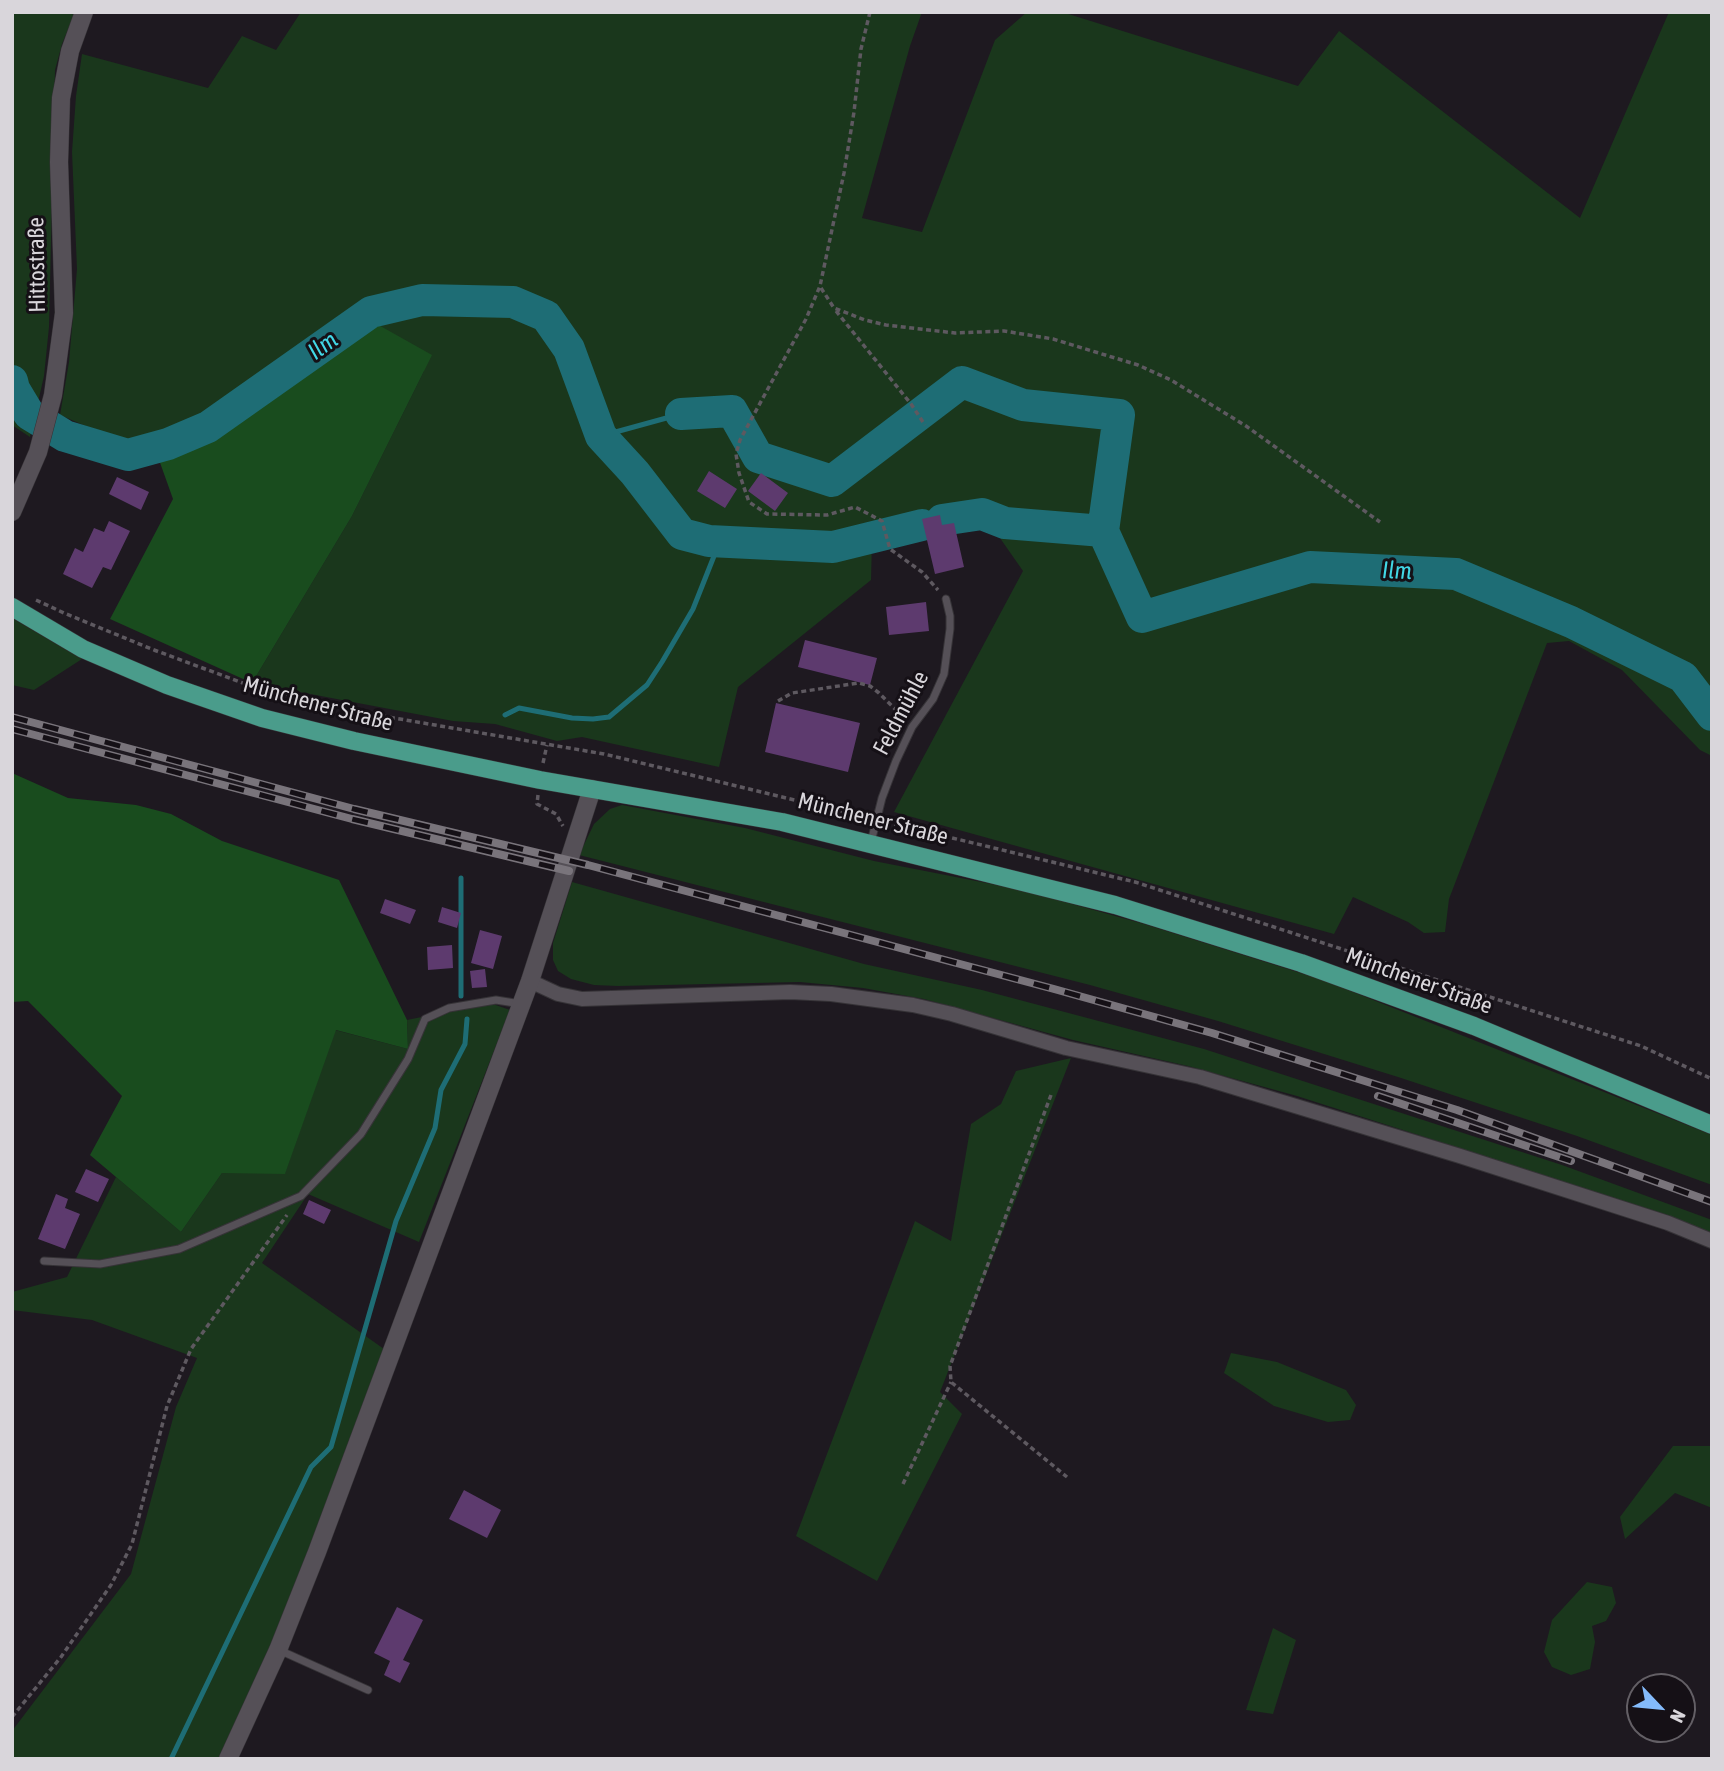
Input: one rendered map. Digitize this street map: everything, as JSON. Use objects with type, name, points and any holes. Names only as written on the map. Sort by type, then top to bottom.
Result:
[{"type":"main road","name":"Münchener Straße","points":[[12,607],[83,649],[167,685],[262,718],[354,741],[540,780],[782,822],[1115,905],[1301,963],[1474,1027],[1712,1125]]},
{"type":"street","name":"Hittostraße","points":[[12,512],[38,452],[53,395],[64,313],[59,162],[61,98],[69,51],[84,12]]},
{"type":"street","points":[[228,1759],[278,1650],[317,1552],[522,1005],[592,789]]},
{"type":"street","points":[[530,981],[558,993],[582,999],[790,992],[863,997],[913,1005],[1066,1048],[1200,1077],[1499,1168],[1668,1223],[1712,1241]]},
{"type":"lane","name":"Feldmühle","points":[[870,843],[887,785],[912,727],[933,699],[944,674],[950,629],[946,598]]},
{"type":"lane","points":[[44,1261],[100,1264],[179,1249],[300,1196],[361,1134],[408,1059],[425,1019],[449,1008],[496,1000],[522,1005]]},
{"type":"lane","points":[[278,1650],[368,1690]]},
{"type":"path","points":[[870,12],[861,49],[844,173],[820,286],[806,318],[740,440],[736,454],[749,502],[767,514],[827,515],[855,507],[882,521],[890,549],[922,572],[946,598]]},
{"type":"path","points":[[820,286],[825,298],[925,425]]},
{"type":"path","points":[[834,308],[886,325],[955,333],[1004,331],[1053,339],[1138,365],[1181,385],[1246,426],[1380,522]]},
{"type":"path","points":[[778,701],[792,693],[859,684],[870,686],[912,727]]},
{"type":"path","points":[[547,745],[537,804],[556,814],[563,824],[564,834]]},
{"type":"path","points":[[903,1485],[951,1382],[950,1366],[1051,1095]]},
{"type":"path","points":[[12,1717],[61,1657],[111,1585],[132,1544],[167,1406],[191,1349],[300,1196]]},
{"type":"path","points":[[951,1382],[1067,1477]]},
{"type":"green space","points":[[12,12],[75,12],[55,70],[49,327],[44,376],[30,437],[12,425]]},
{"type":"green space","points":[[301,12],[922,12],[862,218],[922,232],[995,40],[1027,12],[1062,12],[1298,86],[1339,31],[1580,218],[1669,12],[1712,12],[1712,756],[1700,750],[1622,670],[1569,641],[1547,643],[1449,899],[1445,932],[1424,933],[1408,922],[1353,897],[1334,934],[894,812],[1023,571],[986,518],[872,541],[871,580],[738,687],[719,767],[582,737],[557,741],[495,724],[453,721],[252,683],[352,516],[424,371],[375,323],[158,457],[60,415],[69,362],[77,269],[72,152],[76,96],[82,54],[208,88],[242,36],[276,50]]},
{"type":"green space","points":[[375,323],[432,355],[352,516],[252,683],[110,619],[173,499],[158,457]]},
{"type":"green space","points":[[12,618],[82,659],[34,690],[12,685]]},
{"type":"green space","points":[[12,773],[68,798],[136,805],[171,814],[222,841],[339,880],[407,1020],[408,1049],[336,1030],[285,1174],[222,1173],[181,1232],[90,1155],[122,1096],[28,1001],[12,1002]]},
{"type":"green space","points":[[622,805],[745,828],[874,861],[1022,890],[1144,924],[1323,980],[1712,1135],[1712,1185],[1577,1136],[1218,1021],[1090,985],[579,855],[594,824],[610,809]]},
{"type":"green space","points":[[572,882],[864,964],[982,990],[1204,1049],[1562,1165],[1712,1220],[1712,1240],[1518,1167],[1297,1096],[1188,1066],[1073,1040],[924,999],[863,988],[800,982],[618,986],[594,985],[571,979],[558,971],[553,960],[553,943]]},
{"type":"green space","points":[[490,1003],[510,1010],[419,1242],[308,1194],[262,1263],[384,1349],[277,1634],[220,1759],[12,1759],[12,1731],[131,1574],[176,1407],[197,1358],[92,1320],[12,1310],[12,1292],[67,1277],[116,1177],[181,1232],[222,1173],[285,1173],[335,1030],[408,1049],[407,1020]]},
{"type":"green space","points":[[1071,1058],[940,1392],[962,1414],[877,1581],[796,1536],[915,1221],[951,1241],[971,1124],[1001,1104],[1016,1071]]},
{"type":"green space","points":[[1231,1353],[1277,1362],[1346,1390],[1356,1405],[1350,1420],[1328,1422],[1274,1406],[1224,1373]]},
{"type":"green space","points":[[1673,1446],[1712,1446],[1712,1508],[1675,1493],[1625,1539],[1620,1517]]},
{"type":"green space","points":[[1587,1582],[1612,1587],[1616,1603],[1606,1621],[1592,1626],[1595,1642],[1590,1669],[1571,1675],[1552,1667],[1544,1652],[1552,1620]]},
{"type":"green space","points":[[1273,1628],[1296,1640],[1273,1714],[1246,1710]]},
{"type":"building","points":[[709,471],[737,489],[725,508],[697,491]]},
{"type":"building","points":[[761,473],[788,493],[775,511],[748,491]]},
{"type":"building","points":[[117,477],[149,492],[141,510],[109,494]]},
{"type":"building","points":[[940,515],[942,525],[954,523],[964,567],[935,574],[922,519]]},
{"type":"building","points":[[109,521],[130,531],[111,570],[103,567],[92,588],[63,574],[75,548],[83,552],[94,528],[104,532]]},
{"type":"building","points":[[926,602],[929,631],[889,635],[886,607]]},
{"type":"building","points":[[805,640],[877,658],[870,685],[798,667]]},
{"type":"building","points":[[776,703],[860,723],[848,772],[765,752]]},
{"type":"building","points":[[385,899],[416,910],[410,924],[380,913]]},
{"type":"building","points":[[442,907],[461,913],[457,928],[438,922]]},
{"type":"building","points":[[480,930],[502,936],[493,969],[471,963]]},
{"type":"building","points":[[452,945],[453,968],[428,970],[427,947]]},
{"type":"building","points":[[485,969],[487,987],[472,988],[470,971]]},
{"type":"building","points":[[86,1169],[109,1179],[98,1202],[75,1192]]},
{"type":"building","points":[[56,1194],[68,1199],[65,1208],[80,1214],[65,1249],[38,1239]]},
{"type":"building","points":[[309,1200],[331,1210],[324,1224],[303,1214]]},
{"type":"building","points":[[464,1490],[501,1510],[487,1538],[449,1519]]},
{"type":"building","points":[[397,1607],[423,1620],[403,1660],[410,1663],[400,1683],[384,1675],[390,1661],[374,1653]]},
{"type":"waterway","name":"Ilm","points":[[12,381],[29,414],[65,436],[128,455],[168,444],[208,427],[371,312],[422,300],[513,302],[546,316],[569,349],[601,436],[635,473],[682,534],[709,541],[833,547],[922,525]]},
{"type":"waterway","name":"Ilm","points":[[681,414],[732,411],[758,457],[832,481],[962,382],[1023,405],[1119,415],[1103,531],[1142,617],[1310,567],[1456,574],[1571,622],[1683,677],[1712,715]]},
{"type":"waterway","name":"Ilm","points":[[601,436],[681,414]]},
{"type":"waterway","name":"Ilm","points":[[942,520],[982,514],[1005,523],[1103,531]]},
{"type":"waterway","points":[[505,715],[519,708],[572,718],[609,717],[647,685],[662,662],[693,609],[720,541]]},
{"type":"waterway","points":[[461,878],[461,996]]},
{"type":"waterway","points":[[171,1759],[311,1467],[331,1447],[396,1221],[435,1128],[441,1090],[465,1044],[467,1019]]},
{"type":"railway","points":[[12,717],[354,809],[588,865],[1212,1033],[1457,1110],[1712,1202]]},
{"type":"railway","points":[[12,729],[352,819],[569,871]]},
{"type":"railway","points":[[1378,1096],[1571,1161]]}]
